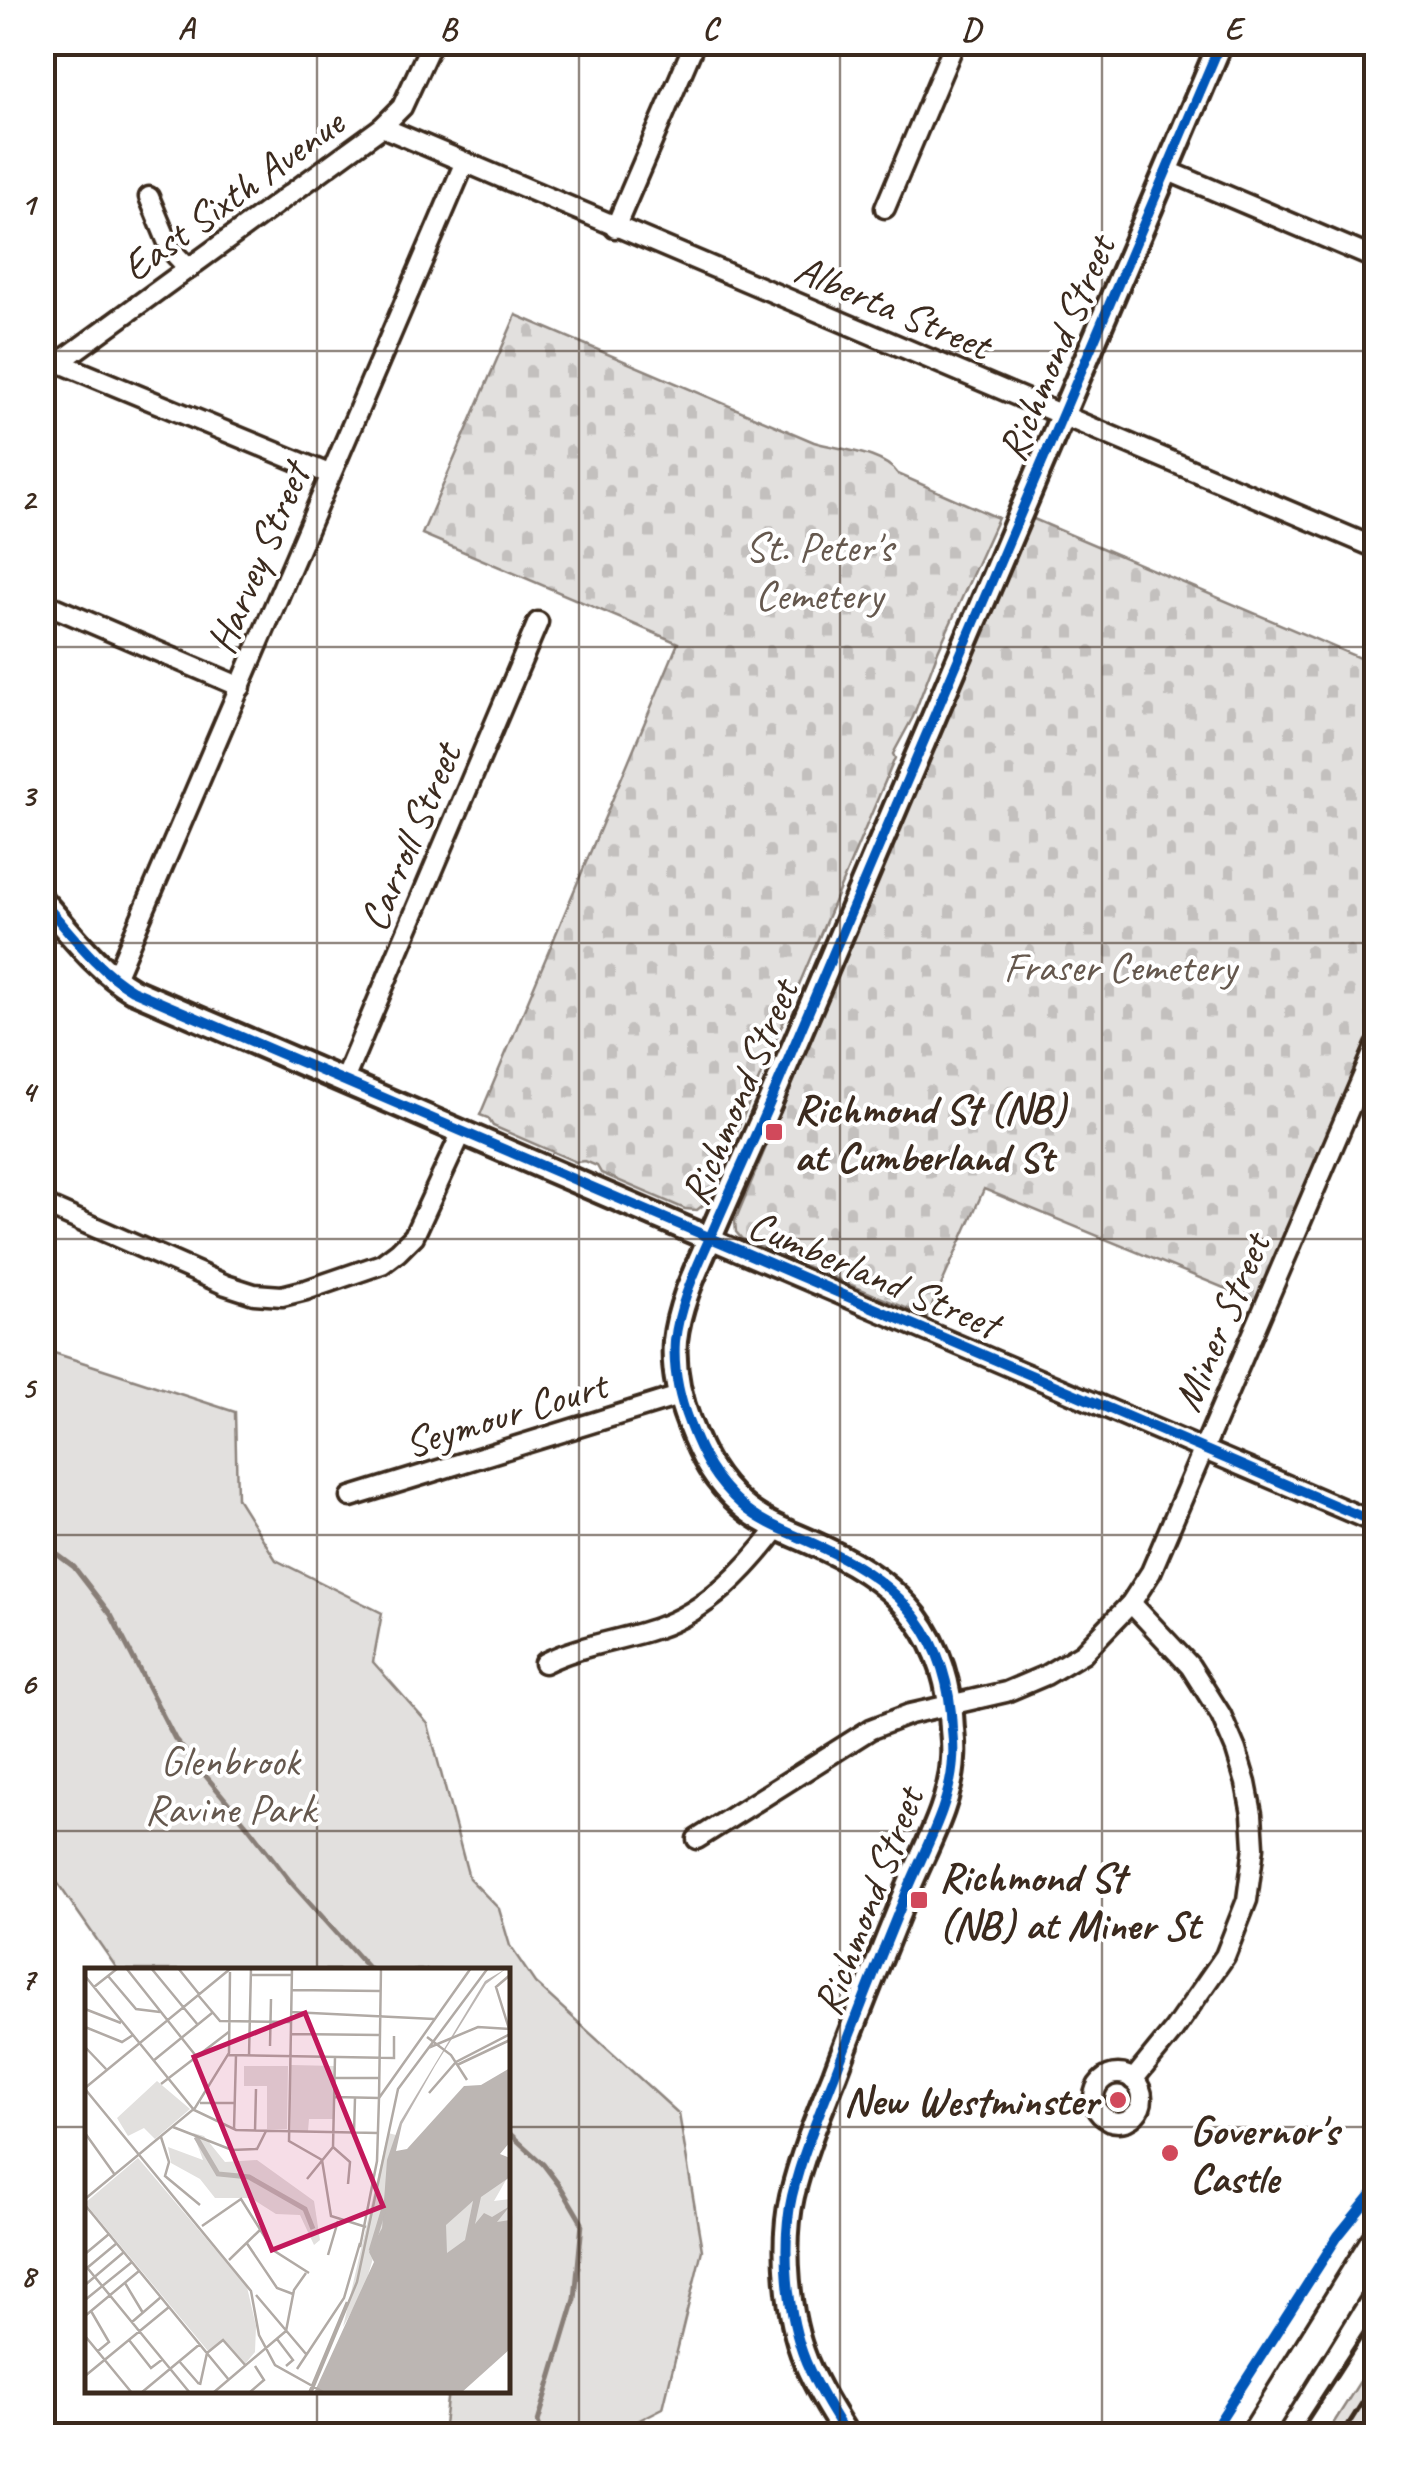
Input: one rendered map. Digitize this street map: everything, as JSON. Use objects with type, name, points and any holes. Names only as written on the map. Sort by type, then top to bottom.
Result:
[{"type":"main road","points":[[1255,2436],[1376,2241]]},
{"type":"street","name":"East Sixth Avenue","points":[[42,375],[382,128],[402,107],[432,42]]},
{"type":"street","points":[[615,228],[695,42]]},
{"type":"street","points":[[885,208],[955,42]]},
{"type":"street","name":"Richmond Street","points":[[847,2436],[822,2397],[796,2330],[787,2254],[791,2201],[804,2152],[946,1798],[953,1761],[950,1705],[942,1664],[919,1619],[883,1582],[859,1565],[776,1529],[742,1505],[710,1470],[679,1396],[675,1344],[680,1314],[710,1238],[1221,42]]},
{"type":"street","name":"Alberta Street","points":[[382,128],[1376,548]]},
{"type":"street","name":"Harvey Street","points":[[114,978],[464,164]]},
{"type":"street","points":[[1166,170],[1376,260]]},
{"type":"street","points":[[149,197],[171,250],[189,270]]},
{"type":"street","points":[[60,363],[329,474]]},
{"type":"street","points":[[42,602],[240,687]]},
{"type":"street","name":"Carroll Street","points":[[344,1080],[538,622]]},
{"type":"street","name":"Cumberland Street","points":[[42,900],[114,978],[150,998],[1376,1524]]},
{"type":"street","name":"Miner Street","points":[[697,1839],[871,1729],[905,1716],[1006,1692],[1046,1675],[1083,1654],[1131,1603],[1151,1572],[1372,1066],[1376,1046]]},
{"type":"street","points":[[42,1204],[226,1284],[254,1294],[282,1296],[382,1264],[398,1252],[414,1236],[462,1132]]},
{"type":"street","name":"Seymour Court","points":[[351,1498],[679,1396]]},
{"type":"street","points":[[544,1664],[568,1651],[660,1628],[710,1600],[753,1560],[776,1529]]},
{"type":"street","points":[[1131,1603],[1190,1666],[1221,1716],[1246,1783],[1254,1847],[1247,1900],[1225,1956],[1173,2032],[1133,2080]]},
{"type":"green space","name":"St. Peter's Cemetery","points":[[516,315],[814,442],[871,456],[898,474],[998,518],[913,717],[893,754],[895,758],[707,1202],[697,1210],[685,1209],[601,1173],[597,1166],[576,1162],[493,1126],[480,1115],[678,643],[422,534]]},
{"type":"green space","name":"Fraser Cemetery","points":[[1029,517],[1376,665],[1376,1023],[1258,1302],[984,1189],[927,1317],[742,1239],[736,1232],[735,1221]]},
{"type":"green space","name":"Glenbrook Ravine Park","points":[[42,1349],[235,1412],[237,1498],[276,1560],[382,1613],[373,1662],[428,1724],[469,1878],[499,1909],[510,1946],[535,1983],[679,2114],[702,2250],[663,2408],[614,2435],[444,2436],[448,2393],[510,2393],[510,1968],[117,1968],[43,1862]]},
{"type":"green space","points":[[1376,2356],[1376,2435],[1326,2435]]},
{"type":"waterway","points":[[42,1543],[74,1567],[111,1615],[175,1739],[290,1881],[368,1968]]},
{"type":"waterway","points":[[510,2134],[543,2164],[582,2223],[575,2299],[538,2422],[543,2436]]},
{"type":"railway","points":[[1297,2436],[1376,2314]]},
{"type":"railway","points":[[1341,2436],[1376,2381]]},
{"type":"cycle path","points":[[847,2436],[799,2344],[788,2280],[789,2215],[811,2134],[948,1793],[953,1752],[949,1696],[931,1641],[898,1597],[851,1563],[751,1512],[716,1477],[682,1403],[675,1362],[677,1328],[698,1264],[1221,42]]},
{"type":"cycle path","points":[[42,901],[95,961],[132,990],[1376,1523]]},
{"type":"cycle path","points":[[1210,2436],[1338,2236],[1376,2189]]},
{"type":"place","name":"Richmond St (NB) at Cumberland St","points":[[774,1132]]},
{"type":"place","name":"Richmond St (NB) at Miner St","points":[[919,1900]]},
{"type":"place","name":"New Westminster","points":[[1118,2100]]},
{"type":"place","name":"Governor's Castle","points":[[1170,2153]]}]
